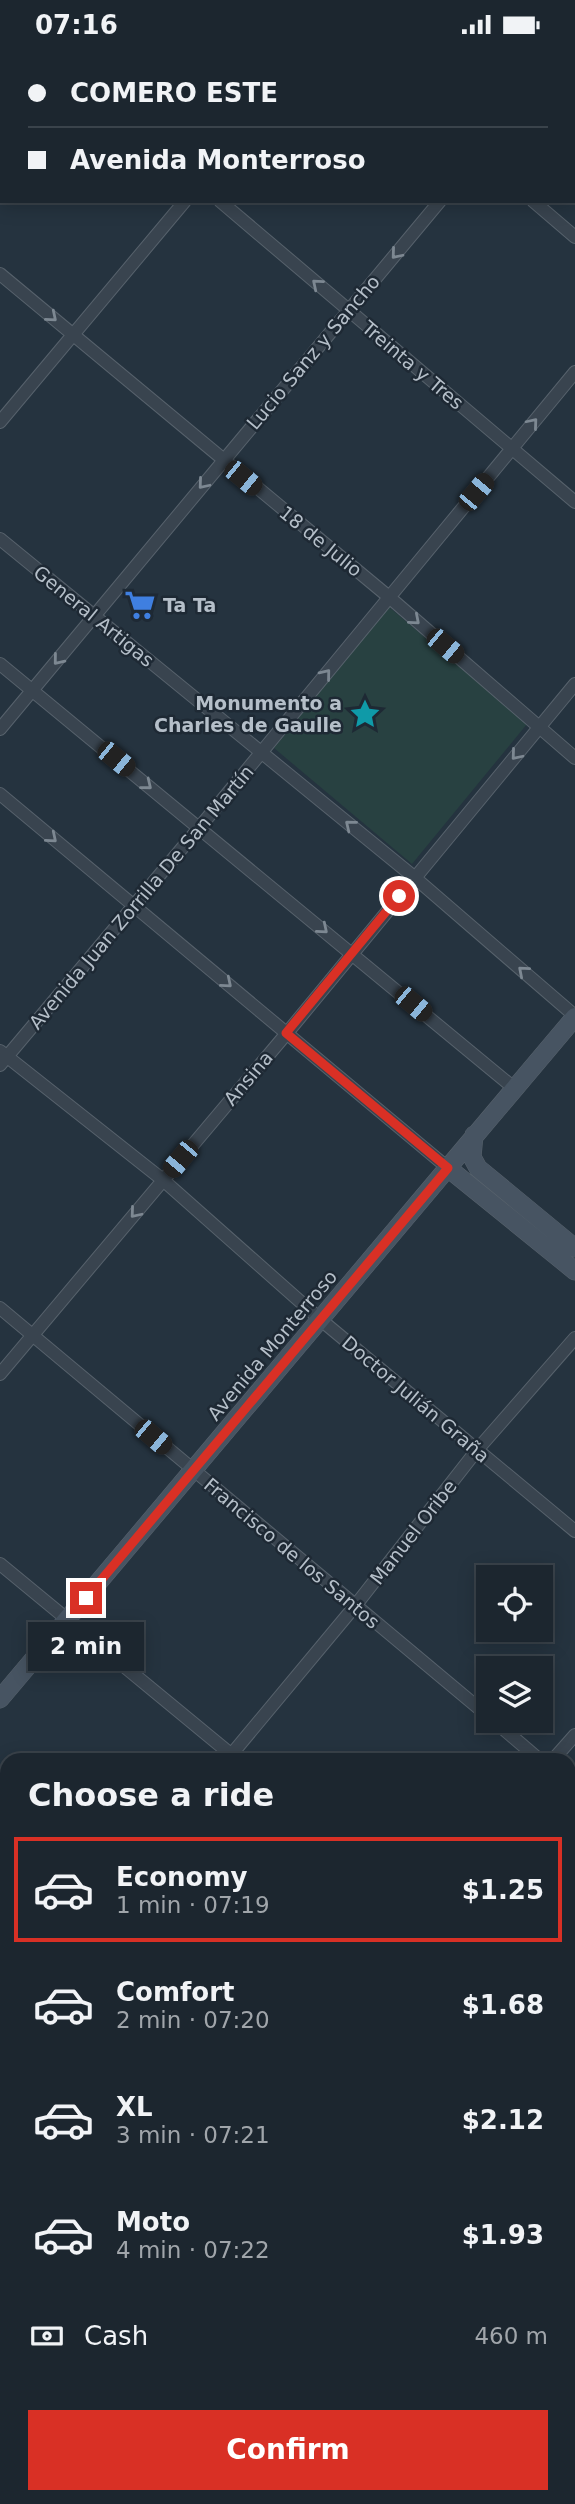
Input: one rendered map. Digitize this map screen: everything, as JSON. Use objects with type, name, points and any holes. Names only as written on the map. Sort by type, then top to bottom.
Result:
[{"type":"street","points":[[0,422],[183,203]]},
{"type":"street","name":"Treinta y Tres","points":[[222,203],[575,502]]},
{"type":"street","name":"Lucio Sanz y Sancho","points":[[0,729],[438,203]]},
{"type":"street","points":[[535,203],[575,237]]},
{"type":"street","name":"18 de Julio","points":[[0,274],[389,597],[575,758]]},
{"type":"street","name":"Avenida Juan Zorrilla De San Martín","points":[[2,1058],[200,828],[575,372]]},
{"type":"street","name":"General Artigas","points":[[0,539],[414,877],[575,1016]]},
{"type":"street","points":[[0,664],[514,1088]]},
{"type":"street","name":"Ansina","points":[[0,1374],[575,684]]},
{"type":"street","points":[[0,794],[575,1271]]},
{"type":"street","name":"Avenida Monterroso","points":[[0,1699],[575,1016]]},
{"type":"street","name":"Doctor Julián Graña","points":[[2,1058],[163,1180],[321,1320],[575,1531]]},
{"type":"street","points":[[474,1135],[472,1157],[478,1168],[575,1248]]},
{"type":"street","name":"Francisco de los Santos","points":[[0,1308],[476,1706]]},
{"type":"street","name":"Manuel Oribe","points":[[236,1753],[477,1450],[575,1338]]},
{"type":"street","points":[[0,1564],[226,1753]]},
{"type":"street","points":[[508,1733],[532,1753]]},
{"type":"street","points":[[559,1753],[575,1735]]},
{"type":"green space","points":[[389,607],[527,724],[412,864],[274,748]]},
{"type":"place","name":"Ta Ta","points":[[140,605]]},
{"type":"place","name":"Monumento a Charles de Gaulle","points":[[365,714]]},
{"type":"route","points":[[86,1598],[448,1168],[286,1033],[399,896]]}]
